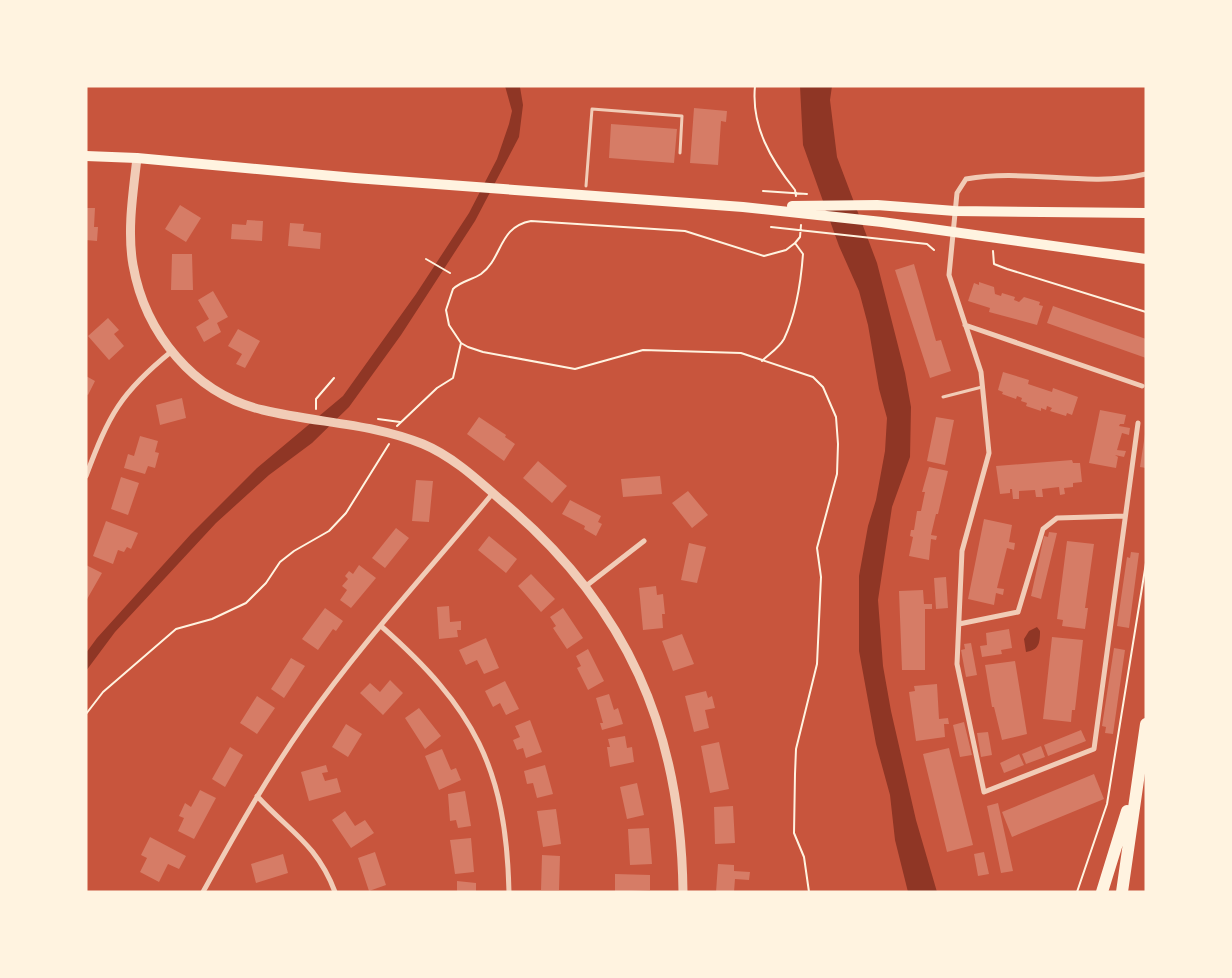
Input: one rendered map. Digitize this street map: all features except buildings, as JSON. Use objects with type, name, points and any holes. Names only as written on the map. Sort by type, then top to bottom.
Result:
[{"type":"highway","points":[[1122,892],[1146,724]]},
{"type":"highway","points":[[1102,892],[1146,752]]},
{"type":"main road","points":[[86,156],[137,158],[277,172],[743,206],[953,231],[1146,259]]},
{"type":"main road","points":[[743,206],[877,206],[956,211],[1146,213]]},
{"type":"street","points":[[137,158],[131,236],[133,264],[146,311],[172,351],[186,367],[207,385],[245,405],[288,415],[393,434],[425,445],[445,456],[493,493],[537,531],[586,586],[625,645],[655,712],[676,792],[684,892]]},
{"type":"street","points":[[1138,423],[1094,749],[984,792],[957,664],[962,551],[989,453],[981,372],[949,274],[958,193],[966,179],[992,174],[1082,180],[1124,179],[1146,174]]},
{"type":"street","points":[[965,325],[1142,386]]},
{"type":"street","points":[[86,476],[103,430],[118,405],[144,374],[172,351]]},
{"type":"street","points":[[203,892],[257,796],[305,723],[381,626],[493,493]]},
{"type":"street","points":[[959,624],[1018,612],[1043,529],[1057,518],[1125,516]]},
{"type":"street","points":[[586,586],[644,541]]},
{"type":"street","points":[[381,626],[416,657],[442,685],[475,734],[491,770],[500,799],[506,829],[509,892]]},
{"type":"street","points":[[257,796],[316,854],[329,875],[335,892]]},
{"type":"lane","points":[[586,186],[592,109],[682,116],[680,153]]},
{"type":"lane","points":[[943,397],[982,387]]},
{"type":"path","points":[[754,86],[754,104],[764,142],[795,190]]},
{"type":"path","points":[[802,231],[795,243],[786,250],[764,256],[685,231],[525,222],[510,231],[480,274],[453,289],[446,310],[449,325],[461,343],[468,348],[483,352],[575,369],[643,350],[741,353],[812,377],[823,387],[836,417],[838,444],[837,474],[817,548],[821,577],[817,664],[796,749],[794,832],[804,857],[809,892]]},
{"type":"path","points":[[771,227],[927,244],[934,250]]},
{"type":"path","points":[[762,361],[784,339],[793,311],[803,254],[795,243]]},
{"type":"path","points":[[993,251],[994,264],[1146,312]]},
{"type":"path","points":[[426,259],[450,273]]},
{"type":"path","points":[[86,714],[103,692],[176,629],[212,619],[246,603],[266,583],[280,562],[294,551],[329,531],[346,513],[400,422],[436,388],[453,378],[461,343]]},
{"type":"path","points":[[324,410],[315,408],[316,398],[334,378]]},
{"type":"path","points":[[372,418],[400,422]]},
{"type":"path","points":[[1077,892],[1107,804],[1146,563]]},
{"type":"shaded area","points":[[505,86],[520,87],[523,105],[519,137],[475,221],[401,335],[349,407],[312,443],[269,475],[216,523],[115,632],[86,671],[86,653],[97,638],[191,534],[257,468],[343,396],[416,294],[469,213],[497,159],[509,124],[512,111]]},
{"type":"shaded area","points":[[800,86],[832,86],[830,100],[837,157],[877,263],[905,373],[911,407],[910,457],[892,507],[878,600],[883,666],[891,711],[916,820],[937,892],[908,892],[895,840],[890,795],[876,744],[859,651],[859,576],[885,451],[887,418],[879,389],[868,325],[859,291],[839,246],[803,145]]},
{"type":"shaded area","points":[[1037,627],[1040,631],[1038,645],[1034,650],[1026,652],[1024,639],[1029,631]]}]
